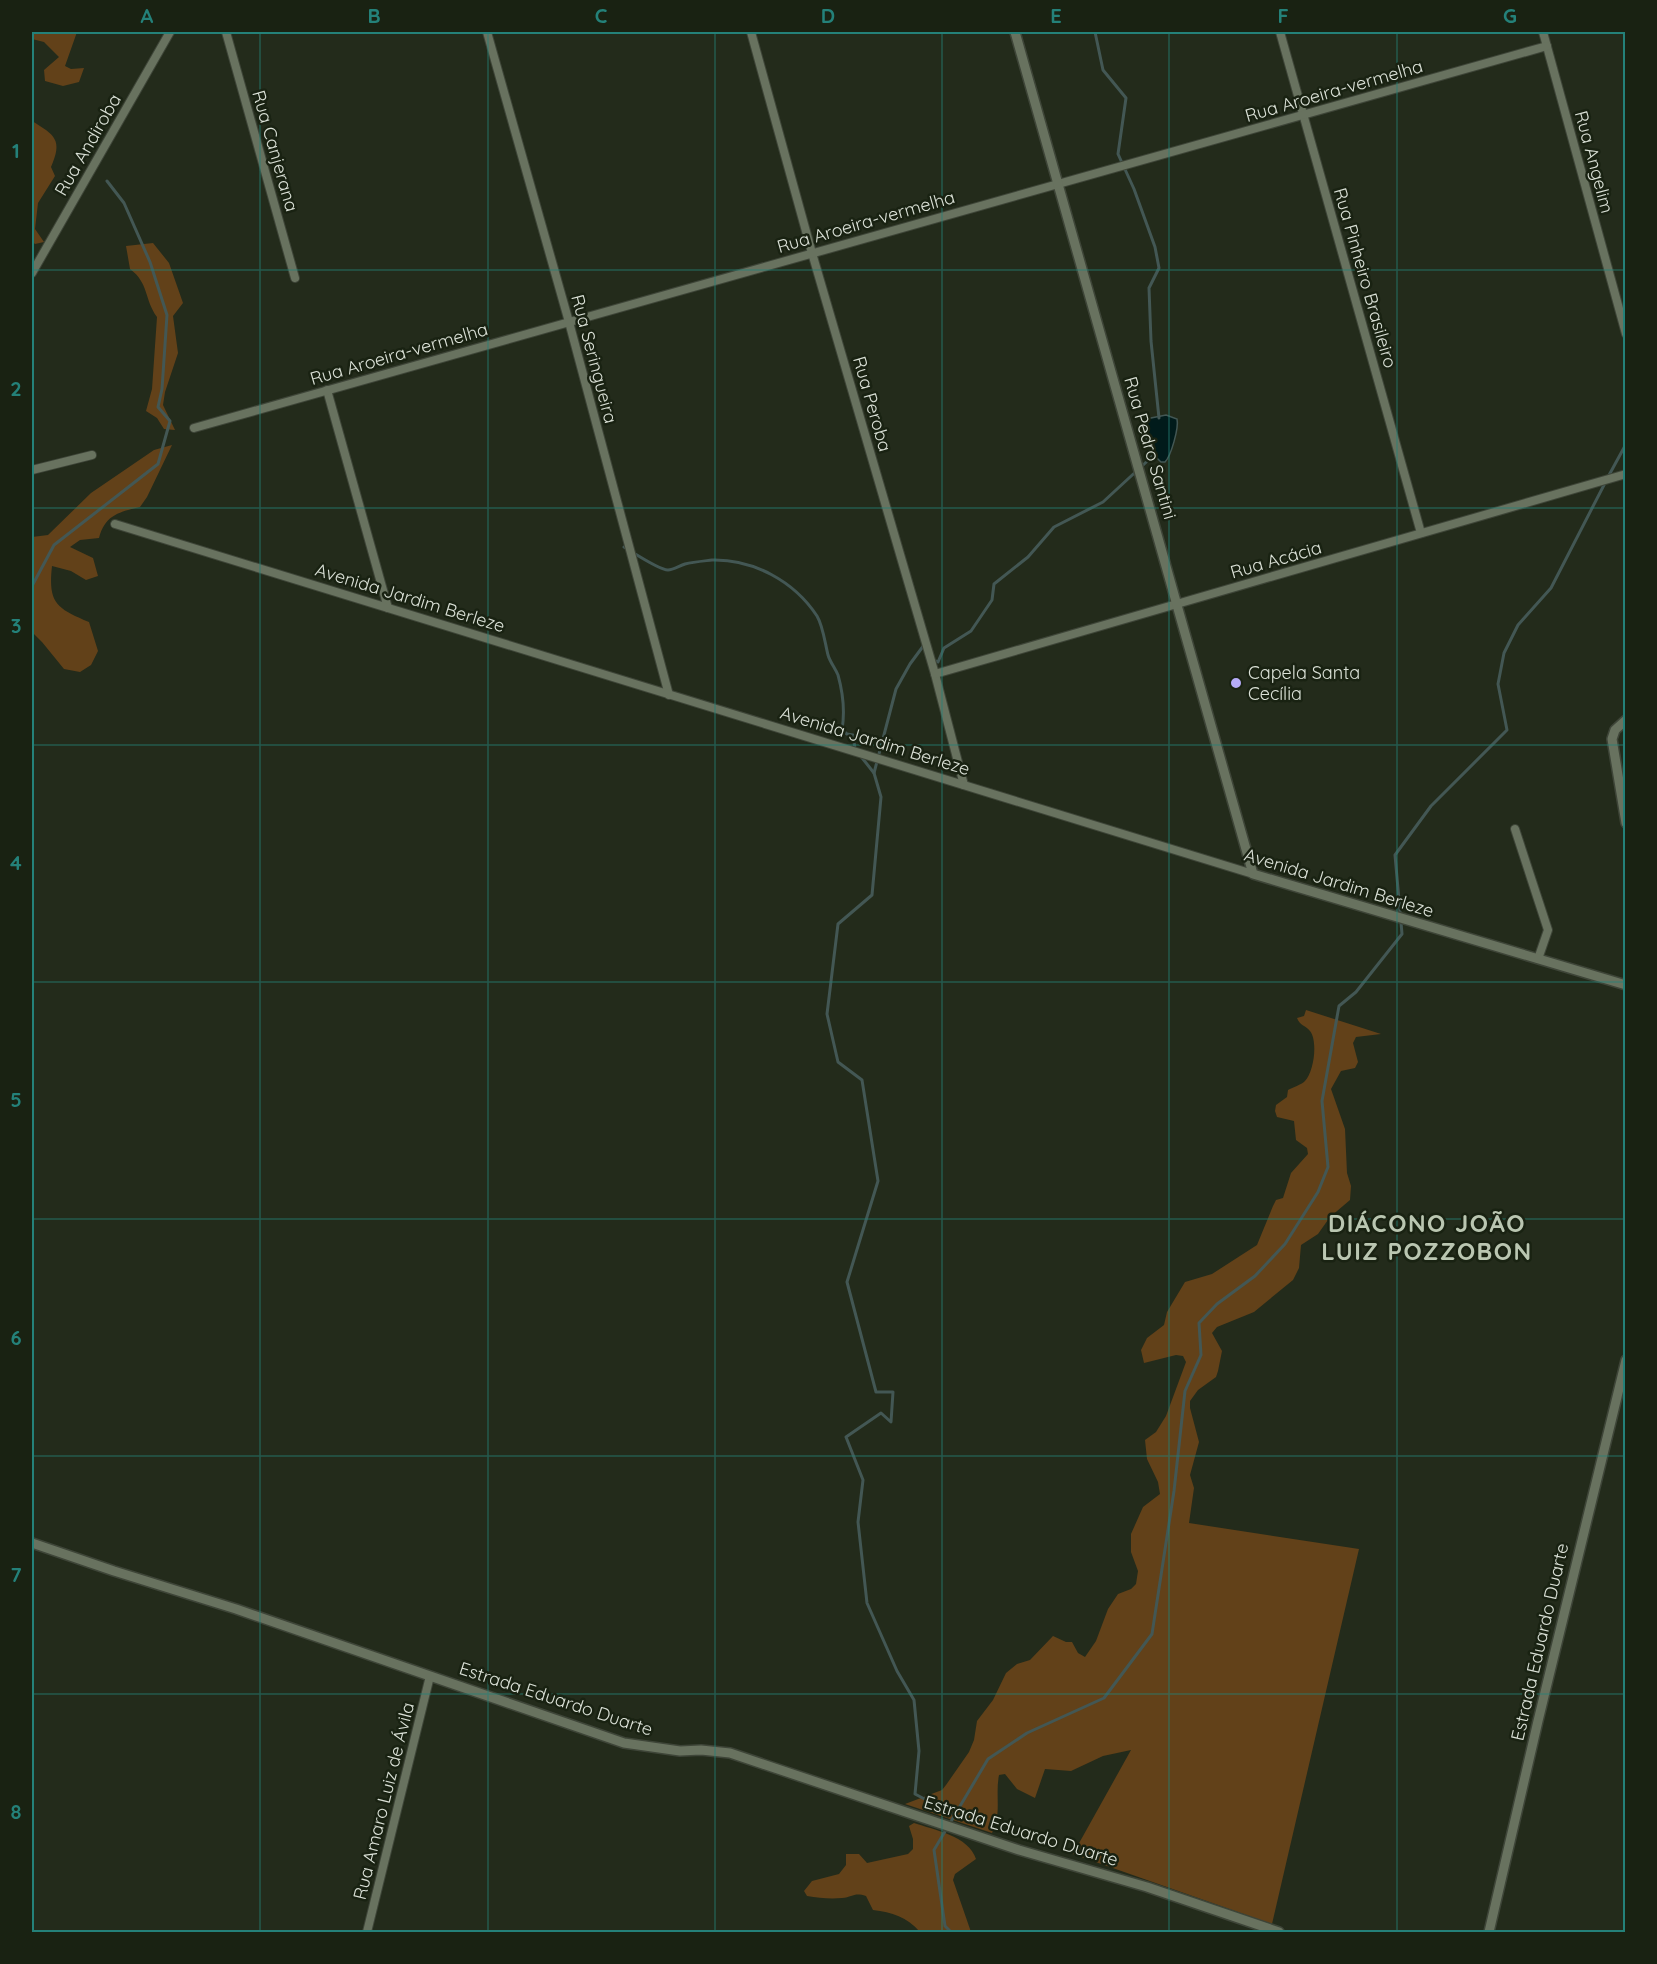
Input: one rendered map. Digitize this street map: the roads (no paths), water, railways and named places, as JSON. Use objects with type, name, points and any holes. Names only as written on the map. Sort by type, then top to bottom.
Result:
[{"type":"street","name":"Rua Andiroba","points":[[32,273],[170,32]]},
{"type":"street","name":"Rua Canjerana","points":[[226,32],[295,278]]},
{"type":"street","name":"Rua Seringueira","points":[[487,32],[569,322],[669,695]]},
{"type":"street","name":"Rua Peroba","points":[[751,32],[812,253],[935,674],[963,785]]},
{"type":"street","name":"Rua Pedro Santini","points":[[1015,32],[1253,874]]},
{"type":"street","name":"Rua Pinheiro Brasileiro","points":[[1280,32],[1421,533]]},
{"type":"street","name":"Rua Angelim","points":[[1543,32],[1626,334]]},
{"type":"street","name":"Rua Aroeira-vermelha","points":[[194,428],[1547,46]]},
{"type":"street","points":[[327,390],[388,608]]},
{"type":"street","points":[[32,470],[92,455]]},
{"type":"street","name":"Rua Acácia","points":[[935,674],[1626,474]]},
{"type":"street","name":"Avenida Jardim Berleze","points":[[115,524],[1253,874],[1626,985]]},
{"type":"street","points":[[1626,720],[1615,730],[1612,739],[1626,823]]},
{"type":"street","points":[[1515,829],[1548,930],[1538,959]]},
{"type":"street","name":"Estrada Eduardo Duarte","points":[[1489,1932],[1535,1732],[1626,1360]]},
{"type":"street","name":"Estrada Eduardo Duarte","points":[[32,1543],[236,1608],[624,1743],[663,1749],[730,1752],[1019,1850],[1147,1887],[1279,1932]]},
{"type":"street","name":"Rua Amaro Luiz de Ávila","points":[[367,1932],[430,1676]]},
{"type":"water","points":[[1166,415],[1177,419],[1177,429],[1170,454],[1165,462],[1161,462],[1152,453],[1148,443],[1146,419]]},
{"type":"waterway","points":[[1095,32],[1103,70],[1126,98],[1118,154],[1134,189],[1155,247],[1159,268],[1149,288],[1151,341],[1159,418]]},
{"type":"waterway","points":[[32,586],[54,545],[158,464],[170,421],[158,407],[162,389],[167,315],[150,262],[124,203],[107,181]]},
{"type":"waterway","points":[[1608,477],[1626,444]]},
{"type":"waterway","points":[[932,659],[938,662],[944,648],[971,631],[992,600],[994,584],[1028,557],[1054,527],[1103,502],[1155,454]]},
{"type":"waterway","points":[[951,1932],[945,1926],[934,1850],[988,1759],[1027,1733],[1104,1698],[1152,1634],[1174,1491],[1185,1391],[1201,1355],[1199,1323],[1217,1304],[1255,1276],[1285,1244],[1318,1192],[1328,1167],[1322,1101],[1339,1006],[1356,992],[1402,934],[1395,855],[1431,806],[1507,730],[1498,684],[1504,653],[1518,625],[1551,588],[1605,483]]},
{"type":"waterway","points":[[624,547],[668,570],[685,564],[712,560],[742,563],[771,574],[797,592],[817,616],[821,625],[828,655],[838,675],[841,689],[842,730],[853,735],[855,749]]},
{"type":"waterway","points":[[874,773],[896,689],[924,645]]},
{"type":"waterway","points":[[859,754],[874,773],[881,797],[872,895],[838,924],[827,1014],[838,1062],[862,1080],[878,1181],[847,1282],[876,1392],[893,1392],[891,1422],[881,1413],[846,1437],[863,1480],[858,1522],[867,1603],[897,1671],[914,1700],[919,1751],[915,1794],[955,1815]]},
{"type":"place","name":"Capela Santa Cecília","points":[[1236,683]]},
{"type":"district","name":"DIÁCONO JOÃO LUIZ POZZOBON","points":[[1427,1238]]}]
